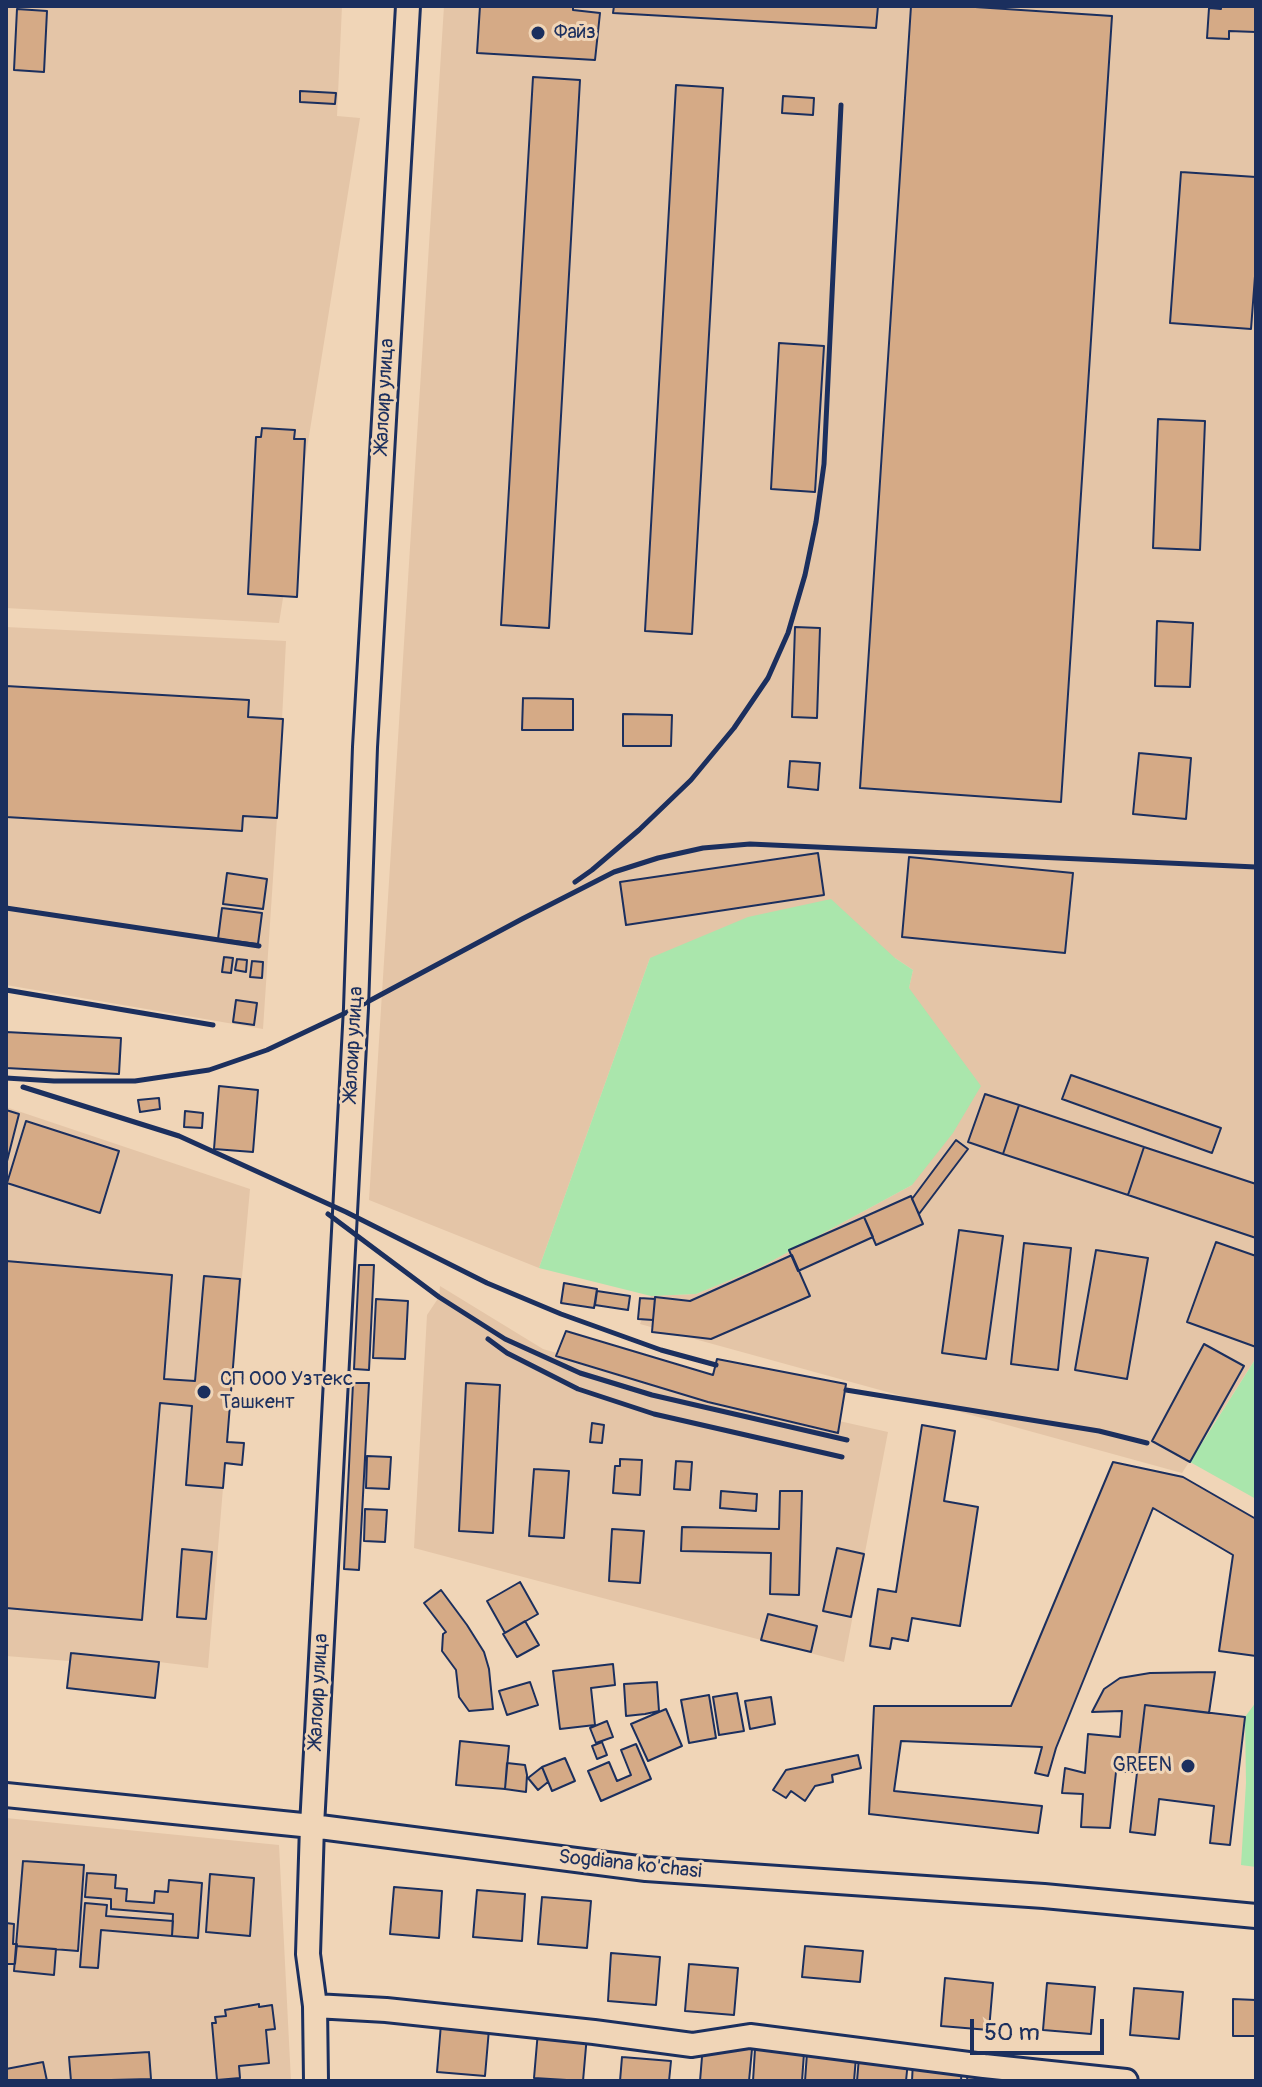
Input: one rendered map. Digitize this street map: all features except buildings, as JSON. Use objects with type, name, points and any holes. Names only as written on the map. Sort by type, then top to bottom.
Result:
[{"type":"street","name":"Жалоир улица","points":[[316,2081],[315,2006],[308,1954],[312,1826],[356,1008],[365,747],[408,6]]},
{"type":"street","name":"Sogdiana ko'chasi","points":[[6,1795],[312,1826],[646,1869],[1044,1896],[1256,1916]]},
{"type":"street","points":[[315,2006],[386,2010],[692,2045],[750,2036],[1126,2081]]},
{"type":"shaded area","points":[[6,6],[342,6],[337,116],[360,118],[279,623],[6,608]]},
{"type":"shaded area","points":[[444,6],[1256,6],[1256,1358],[1182,1473],[640,1324],[651,1296],[696,1294],[757,1269],[912,1185],[909,988],[913,970],[895,958],[650,958],[539,1268],[369,1200]]},
{"type":"shaded area","points":[[6,627],[286,641],[263,1029],[6,985]]},
{"type":"shaded area","points":[[6,1107],[250,1189],[227,1441],[244,1443],[242,1465],[225,1464],[208,1668],[159,1662],[155,1698],[67,1688],[69,1661],[6,1656]]},
{"type":"shaded area","points":[[440,1286],[543,1349],[630,1374],[888,1432],[844,1662],[414,1548],[427,1315],[439,1297]]},
{"type":"shaded area","points":[[6,1818],[279,1845],[291,2081],[6,2081]]},
{"type":"green space","points":[[831,899],[895,958],[913,970],[909,988],[981,1086],[953,1133],[912,1185],[757,1269],[696,1294],[651,1296],[539,1268],[650,958],[748,917]]},
{"type":"green space","points":[[1256,1358],[1256,1499],[1190,1462]]},
{"type":"green space","points":[[1256,1702],[1256,1867],[1241,1865],[1246,1783],[1245,1717]]},
{"type":"railway","points":[[575,882],[639,830],[691,780],[734,728],[768,678],[788,633],[805,575],[824,464],[841,105]]},
{"type":"railway","points":[[6,1078],[135,1081],[209,1070],[267,1050],[356,1008],[614,872],[703,848],[750,844],[1256,867]]},
{"type":"railway","points":[[6,908],[259,946]]},
{"type":"railway","points":[[6,990],[213,1025]]},
{"type":"railway","points":[[23,1087],[179,1136],[346,1212],[487,1283],[661,1350],[716,1365]]},
{"type":"railway","points":[[328,1214],[439,1297],[505,1339],[580,1373],[652,1395],[847,1440]]},
{"type":"railway","points":[[488,1339],[507,1353],[578,1389],[654,1414],[842,1457]]},
{"type":"railway","points":[[846,1390],[1099,1431],[1147,1443]]},
{"type":"place","name":"Файз","points":[[538,33]]},
{"type":"place","name":"СП ООО Узтекс Ташкент","points":[[204,1392]]},
{"type":"place","name":"GREEN","points":[[1188,1766]]}]
